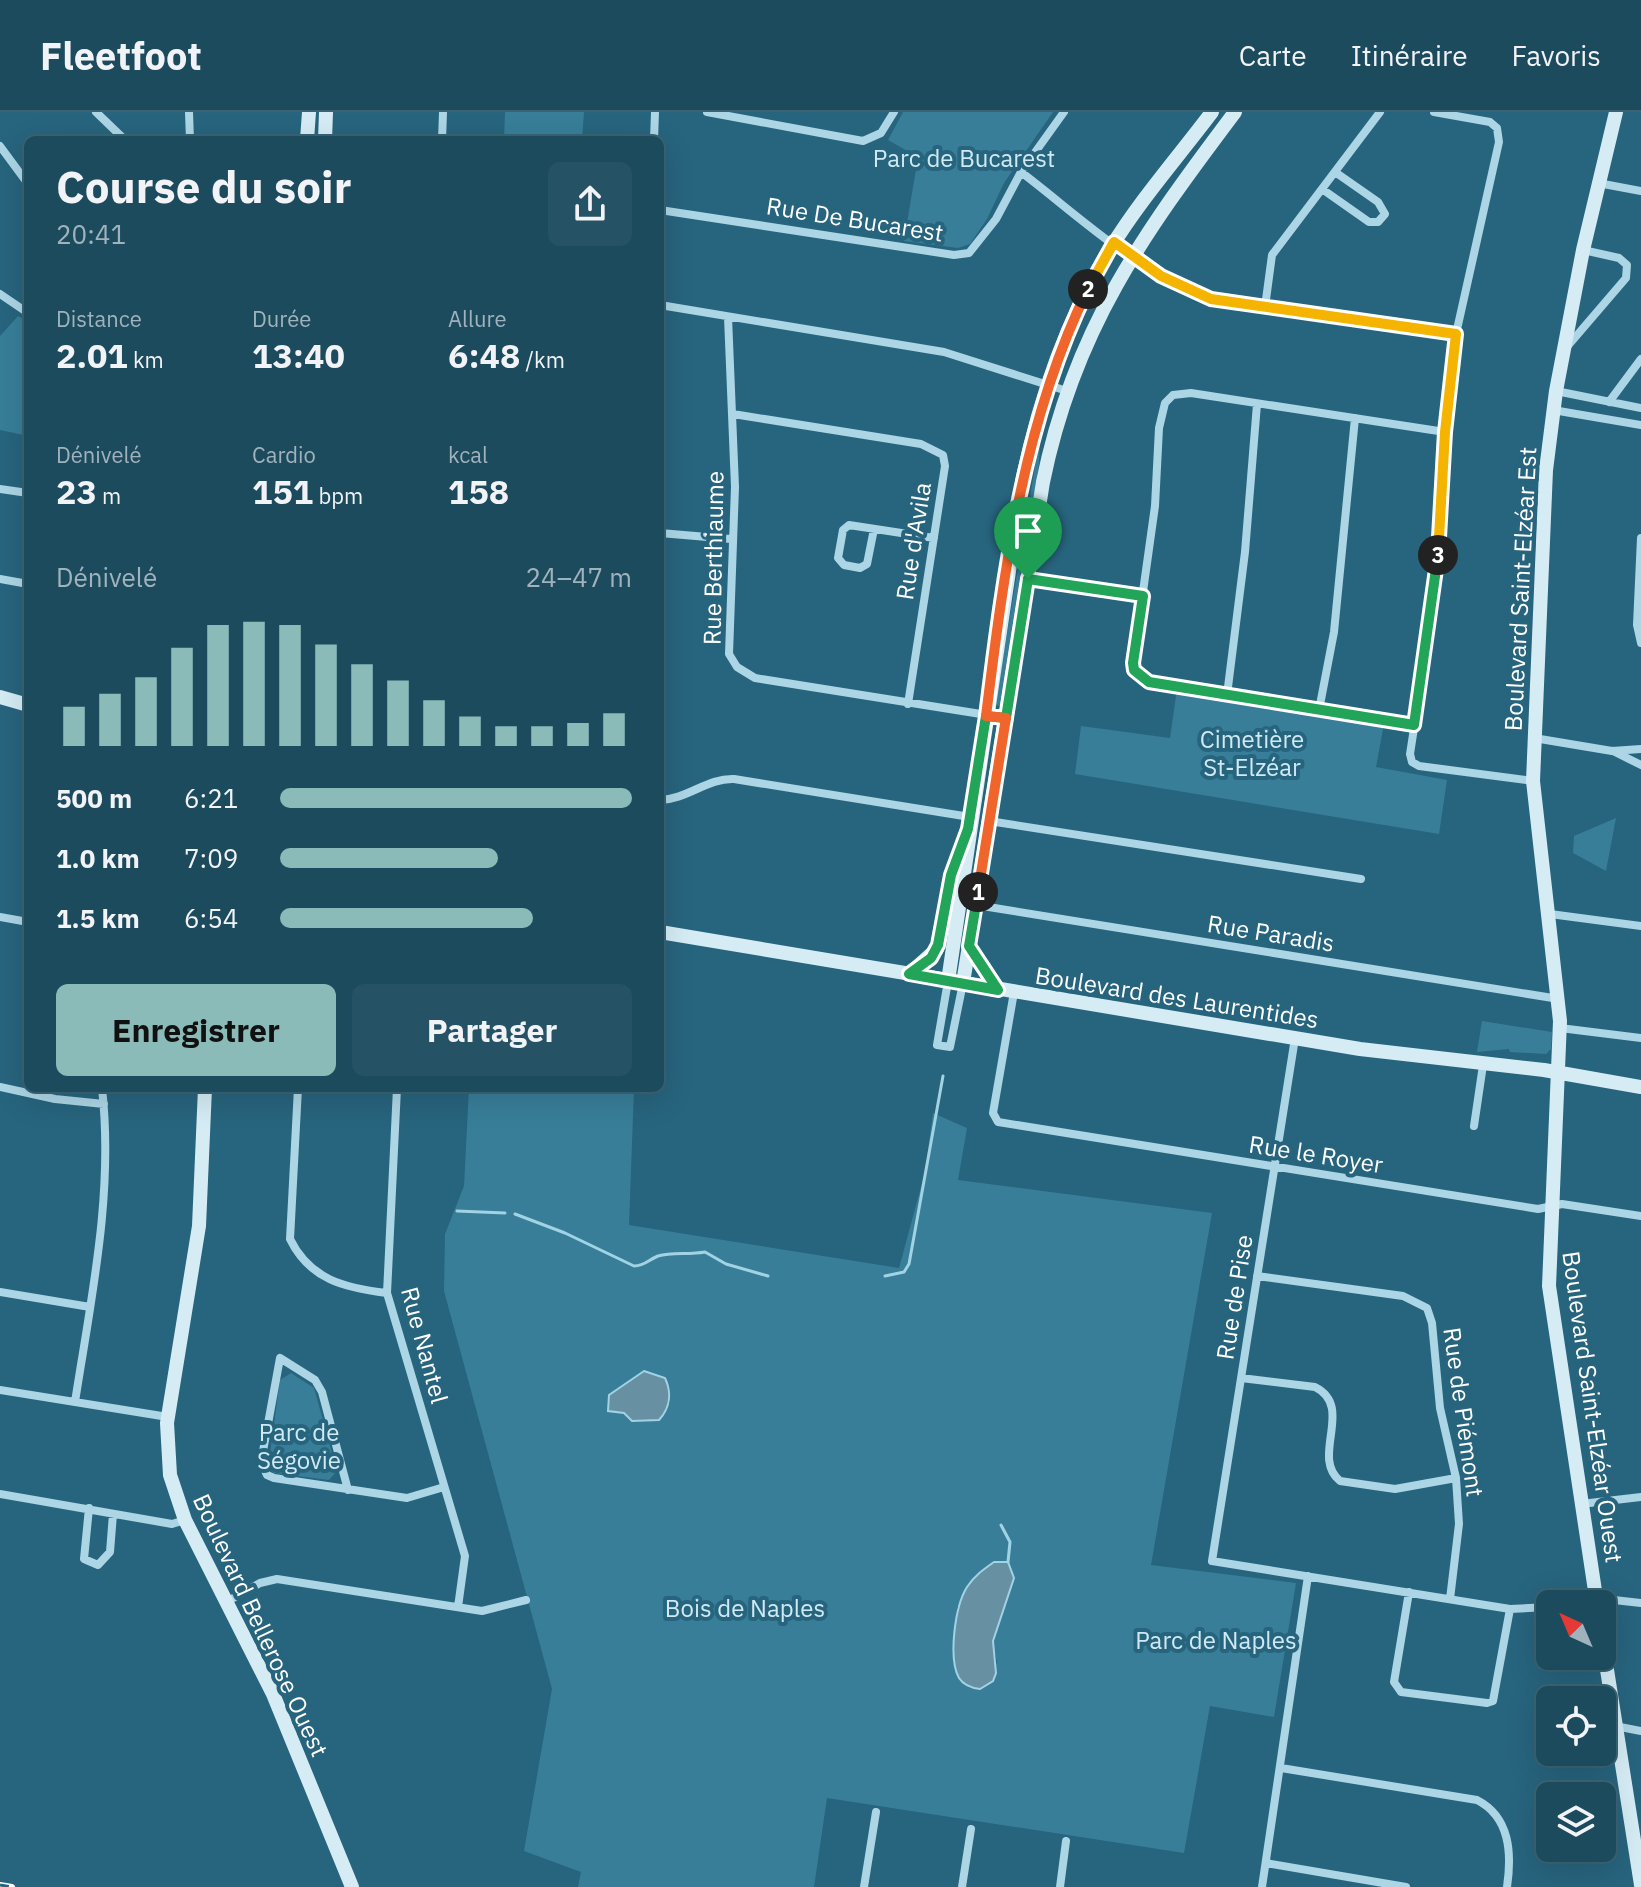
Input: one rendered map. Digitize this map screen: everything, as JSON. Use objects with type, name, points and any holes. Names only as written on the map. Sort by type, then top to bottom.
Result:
[{"type":"main road","points":[[307,136],[309,112]]},
{"type":"main road","points":[[325,136],[326,112]]},
{"type":"main road","points":[[955,982],[969,823],[1023,477],[1047,385],[1078,309],[1114,242],[1212,112]]},
{"type":"main road","points":[[955,982],[969,946],[1047,464],[1067,391],[1093,324],[1132,255],[1235,112]]},
{"type":"main road","name":"Boulevard Saint-Elzéar Est","points":[[1558,1072],[1559,999],[1533,781],[1544,500],[1556,391],[1583,250],[1616,112]]},
{"type":"main road","points":[[0,697],[24,704]]},
{"type":"main road","points":[[909,974],[937,949],[951,875],[969,823]]},
{"type":"main road","name":"Boulevard des Laurentides","points":[[664,933],[1295,1038],[1483,1065],[1558,1072],[1641,1087]]},
{"type":"main road","points":[[969,946],[998,990]]},
{"type":"main road","name":"Boulevard Saint-Elzéar Ouest","points":[[1558,1072],[1549,1286],[1594,1590]]},
{"type":"main road","name":"Boulevard Bellerose Ouest","points":[[205,1092],[198,1233],[168,1417],[170,1475],[185,1520],[228,1601],[283,1717],[352,1887]]},
{"type":"main road","points":[[1616,1731],[1638,1846],[1641,1886]]},
{"type":"street","points":[[96,112],[121,136]]},
{"type":"street","points":[[189,112],[190,136]]},
{"type":"street","points":[[442,136],[443,112]]},
{"type":"street","points":[[654,136],[655,112]]},
{"type":"street","points":[[707,112],[863,141],[881,133],[894,112]]},
{"type":"street","name":"Rue De Bucarest","points":[[664,211],[954,255],[969,253],[978,246],[1021,172],[1064,112]]},
{"type":"street","points":[[1265,307],[1272,255],[1380,112]]},
{"type":"street","points":[[1434,112],[1475,117],[1497,128],[1499,142],[1456,334],[1445,432],[1438,550],[1410,754],[1412,762],[1419,766],[1533,781]]},
{"type":"street","points":[[0,146],[24,179]]},
{"type":"street","points":[[1021,172],[1132,255],[1190,292],[1211,299],[1456,334]]},
{"type":"street","points":[[1322,189],[1369,222],[1378,222],[1385,214],[1378,202],[1335,172]]},
{"type":"street","points":[[1598,183],[1641,191]]},
{"type":"street","points":[[1565,349],[1626,278],[1627,265],[1619,258],[1583,250]]},
{"type":"street","points":[[0,294],[24,310]]},
{"type":"street","points":[[664,306],[944,352],[1067,391]]},
{"type":"street","name":"Rue Berthiaume","points":[[728,317],[735,487],[729,654],[737,667],[755,678],[1006,718]]},
{"type":"street","points":[[1609,402],[1641,359]]},
{"type":"street","points":[[1556,391],[1641,408]]},
{"type":"street","points":[[1414,725],[1149,682],[1134,670],[1155,506],[1159,428],[1165,403],[1173,395],[1191,393],[1445,432]]},
{"type":"street","points":[[1227,695],[1245,552],[1257,404]]},
{"type":"street","points":[[1553,410],[1641,425]]},
{"type":"street","name":"Rue d'Avila","points":[[733,414],[937,449],[943,455],[945,466],[908,704]]},
{"type":"street","points":[[1319,710],[1334,632],[1355,418]]},
{"type":"street","points":[[0,489],[24,492]]},
{"type":"street","points":[[874,529],[867,564],[860,568],[844,565],[838,558],[843,530],[849,525],[934,538]]},
{"type":"street","points":[[664,533],[731,539]]},
{"type":"street","points":[[1641,538],[1637,625],[1641,643]]},
{"type":"street","points":[[0,579],[24,583]]},
{"type":"street","points":[[1028,579],[1143,596]]},
{"type":"street","points":[[1534,738],[1612,751],[1641,749]]},
{"type":"street","points":[[1612,751],[1641,765]]},
{"type":"street","points":[[664,799],[685,796],[720,778],[734,779],[969,823]]},
{"type":"street","points":[[989,821],[1361,879]]},
{"type":"street","name":"Rue Paradis","points":[[976,905],[1559,999]]},
{"type":"street","points":[[1550,914],[1641,926]]},
{"type":"street","points":[[0,917],[24,921]]},
{"type":"street","points":[[955,982],[950,1047],[937,1045],[955,982]]},
{"type":"street","name":"Rue le Royer","points":[[1014,992],[994,1120],[1538,1209],[1562,1204],[1641,1216]]},
{"type":"street","points":[[1560,1028],[1641,1038]]},
{"type":"street","name":"Rue de Pise","points":[[1295,1038],[1212,1561],[1308,1576]]},
{"type":"street","points":[[1474,1126],[1483,1065]]},
{"type":"street","points":[[0,1087],[55,1099],[104,1104]]},
{"type":"street","points":[[75,1402],[90,1307],[106,1157],[102,1092]]},
{"type":"street","points":[[298,1092],[290,1239],[300,1259],[347,1288],[387,1293]]},
{"type":"street","name":"Rue Nantel","points":[[397,1092],[387,1293],[465,1556],[458,1607]]},
{"type":"street","name":"Rue de Piémont","points":[[1257,1276],[1403,1296],[1427,1308],[1432,1323],[1440,1408],[1456,1478],[1459,1524],[1450,1599]]},
{"type":"street","points":[[0,1292],[90,1307]]},
{"type":"street","points":[[348,1490],[322,1392],[315,1380],[280,1358],[262,1469],[271,1478],[348,1490],[407,1498],[444,1487]]},
{"type":"street","points":[[1241,1378],[1315,1387],[1325,1392],[1333,1405],[1329,1464],[1333,1475],[1340,1481],[1395,1489],[1456,1478]]},
{"type":"street","points":[[0,1390],[168,1417]]},
{"type":"street","points":[[0,1496],[89,1508],[172,1524],[185,1520]]},
{"type":"street","points":[[1581,1504],[1641,1497]]},
{"type":"street","points":[[89,1508],[82,1548],[84,1559],[90,1564],[98,1565],[110,1552],[113,1514]]},
{"type":"street","points":[[1262,1887],[1308,1576],[1510,1609],[1536,1608]]},
{"type":"street","points":[[228,1601],[260,1583],[281,1579],[490,1610],[526,1600]]},
{"type":"street","points":[[1409,1592],[1394,1682],[1401,1692],[1487,1703],[1493,1701],[1510,1609]]},
{"type":"street","points":[[1616,1602],[1641,1603]]},
{"type":"street","points":[[1616,1726],[1641,1731]]},
{"type":"street","points":[[1281,1768],[1477,1800],[1493,1809],[1502,1822],[1511,1861],[1507,1887]]},
{"type":"street","points":[[864,1887],[876,1812]]},
{"type":"street","points":[[962,1887],[971,1829]]},
{"type":"street","points":[[1060,1887],[1066,1841]]},
{"type":"street","points":[[1266,1863],[1406,1887]]},
{"type":"street","points":[[1632,1887],[1641,1886]]},
{"type":"green space","points":[[505,112],[584,112],[582,136],[504,136]]},
{"type":"green space","name":"Parc de Bucarest","points":[[903,112],[1053,112],[1004,183],[987,219],[970,244],[958,248],[904,241],[918,157],[888,140]]},
{"type":"green space","points":[[18,316],[24,319],[24,435],[0,430],[0,336]]},
{"type":"green space","points":[[1040,437],[1039,465],[1000,706],[995,705]]},
{"type":"green space","name":"Cimetière St-Elzéar","points":[[1177,689],[1384,724],[1376,767],[1447,780],[1439,834],[1075,774],[1081,726],[1170,738]]},
{"type":"green space","points":[[1616,818],[1606,871],[1573,853],[1574,836]]},
{"type":"green space","points":[[1482,1021],[1552,1032],[1551,1049],[1546,1054],[1510,1052],[1509,1049],[1477,1052]]},
{"type":"green space","name":"Bois de Naples","points":[[469,1092],[634,1092],[629,1225],[899,1268],[925,1172],[933,1113],[967,1128],[958,1180],[1212,1213],[1151,1565],[1296,1583],[1274,1717],[1210,1706],[1184,1853],[827,1798],[814,1887],[578,1887],[581,1872],[524,1851],[552,1689],[444,1291],[445,1234],[464,1186]],"holes":[[[641,1372],[669,1386],[670,1401],[663,1416],[636,1422],[624,1413],[608,1411],[609,1395]],[[1013,1578],[993,1641],[997,1663],[959,1678],[954,1653],[957,1607]]]},
{"type":"green space","name":"Parc de Ségovie","points":[[291,1373],[314,1388],[337,1471],[329,1480],[274,1473],[268,1468],[280,1380]]},
{"type":"shaded area","points":[[644,1371],[665,1378],[667,1384],[668,1405],[659,1420],[632,1421],[624,1413],[608,1411],[609,1395]]},
{"type":"shaded area","points":[[994,1562],[1008,1562],[1014,1578],[993,1641],[996,1673],[993,1681],[980,1689],[968,1686],[959,1678],[954,1658],[954,1632],[959,1606],[967,1587]]},
{"type":"waterway","points":[[885,1276],[904,1272],[909,1264],[943,1076]]},
{"type":"waterway","points":[[457,1211],[505,1213]]},
{"type":"waterway","points":[[515,1214],[565,1233],[634,1266],[663,1255],[705,1252],[726,1264],[768,1276]]},
{"type":"waterway","points":[[1001,1525],[1010,1542],[1008,1562]]},
{"type":"railway","points":[[0,1885],[12,1887]]},
{"type":"route","points":[[1028,579],[1006,718],[986,716],[968,829],[951,875],[938,945],[931,958],[909,974],[998,990],[969,946],[1006,718],[986,716],[987,706],[1023,477],[1044,394],[1073,320],[1114,242],[1161,276],[1190,292],[1211,299],[1456,334],[1445,432],[1438,550],[1414,725],[1149,682],[1134,670],[1133,663],[1143,596],[1028,579]]},
{"type":"park label","name":"Parc de Naples","points":[[1216,1640]]}]
